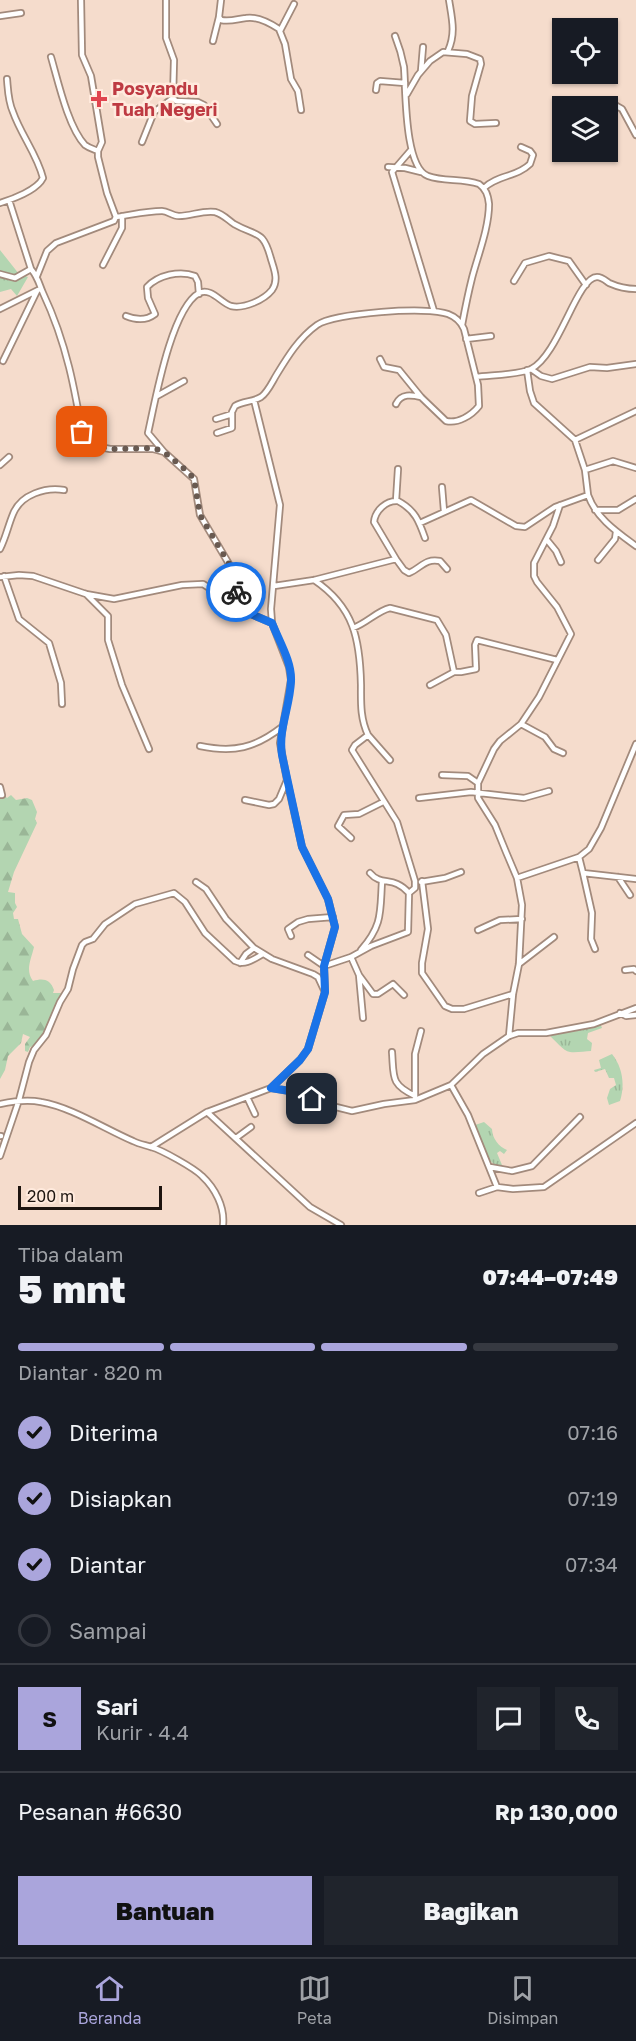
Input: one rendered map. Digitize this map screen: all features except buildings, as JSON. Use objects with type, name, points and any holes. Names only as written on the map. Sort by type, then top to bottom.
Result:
[{"type":"street","points":[[81,0],[82,55],[92,76],[102,140],[98,151],[108,193],[122,228],[103,265]]},
{"type":"street","points":[[166,0],[166,38],[174,60],[173,98]]},
{"type":"street","points":[[213,41],[221,0]]},
{"type":"street","points":[[448,0],[454,29],[448,51]]},
{"type":"street","points":[[280,31],[294,4]]},
{"type":"street","points":[[0,16],[21,13]]},
{"type":"street","points":[[219,17],[225,21],[255,18],[280,31],[285,44],[291,79],[298,91],[301,110]]},
{"type":"street","points":[[394,36],[402,60],[411,150],[423,173]]},
{"type":"street","points":[[421,71],[423,47]]},
{"type":"street","points":[[406,95],[421,71],[436,57],[448,51],[473,55],[480,59],[482,64],[471,103],[470,121],[475,124],[496,123]]},
{"type":"street","points":[[51,57],[63,98],[75,127],[84,144],[98,151]]},
{"type":"street","points":[[0,203],[39,183],[43,176],[13,114],[7,79]]},
{"type":"street","points":[[376,90],[377,83],[380,81],[405,83]]},
{"type":"street","points":[[173,98],[176,101],[191,101],[204,105],[217,124]]},
{"type":"street","points":[[142,142],[154,112],[173,98]]},
{"type":"street","points":[[618,107],[622,109],[636,135]]},
{"type":"street","points":[[484,188],[490,182],[515,174],[530,164],[533,155],[521,147]]},
{"type":"street","points":[[411,150],[392,172],[434,311]]},
{"type":"street","points":[[380,359],[384,367],[399,370],[444,420],[456,421],[479,406],[480,396],[462,325],[489,205],[484,188],[474,182],[432,177],[411,168],[388,168]]},
{"type":"street","points":[[9,200],[31,269],[37,276]]},
{"type":"street","points":[[164,452],[153,448],[110,449],[84,444],[68,356],[57,322],[39,290],[37,276],[47,251],[56,243],[114,222],[119,216],[162,211],[177,216],[214,212],[263,238],[269,250],[276,283],[270,292],[253,302],[235,306],[225,303],[210,293],[198,294],[186,307],[178,322],[148,433],[164,452],[194,479],[200,515],[209,534],[227,559],[237,594],[251,614]]},
{"type":"street","points":[[514,281],[525,263],[549,256],[569,261],[586,285]]},
{"type":"street","points":[[0,274],[15,278],[31,269]]},
{"type":"street","points":[[126,316],[139,320],[153,316],[155,314],[148,298],[147,287],[152,282],[171,275],[185,273],[195,276],[198,282],[198,294]]},
{"type":"street","points":[[476,377],[529,370],[543,360],[553,347],[571,308],[586,285],[597,277],[623,288],[636,289]]},
{"type":"street","points":[[0,309],[39,290]]},
{"type":"street","points":[[3,361],[39,290]]},
{"type":"street","points":[[217,433],[232,428],[232,414],[237,405],[265,394],[290,353],[303,337],[330,318],[434,311],[450,315],[462,325]]},
{"type":"street","points":[[466,339],[490,336]]},
{"type":"street","points":[[529,370],[552,379],[590,367],[607,368],[621,364],[636,364]]},
{"type":"street","points":[[529,370],[530,391],[534,403],[575,440],[585,470],[588,495],[595,510],[616,532],[636,546]]},
{"type":"street","points":[[157,396],[184,381]]},
{"type":"street","points":[[396,404],[399,399],[406,396],[421,397]]},
{"type":"street","points":[[151,1147],[207,1112],[271,1088],[300,1060],[308,1049],[325,992],[324,966],[335,933],[328,899],[302,847],[280,743],[291,680],[289,667],[272,623],[271,609],[280,505],[254,400]]},
{"type":"street","points":[[575,440],[636,411]]},
{"type":"street","points":[[216,419],[232,414]]},
{"type":"street","points":[[0,465],[9,457]]},
{"type":"street","points":[[585,470],[613,461],[636,468]]},
{"type":"street","points":[[396,501],[398,469]]},
{"type":"street","points":[[442,487],[444,511]]},
{"type":"street","points":[[0,549],[13,514],[20,503],[46,488],[64,490]]},
{"type":"street","points":[[420,523],[473,500],[516,526],[525,527],[560,505],[588,495]]},
{"type":"street","points":[[595,510],[618,510],[636,499]]},
{"type":"street","points":[[425,538],[415,513],[396,501],[380,509],[374,520],[404,570],[410,573],[424,562],[435,560],[440,561],[447,569]]},
{"type":"street","points":[[509,1036],[513,994],[519,964],[522,905],[517,878],[499,834],[478,798],[478,783],[494,749],[521,724],[546,685],[571,632],[557,607],[534,576],[534,563],[547,540],[560,505]]},
{"type":"street","points":[[598,560],[615,539],[616,532]]},
{"type":"street","points":[[547,540],[561,562]]},
{"type":"street","points":[[274,586],[314,580],[396,559]]},
{"type":"street","points":[[62,704],[62,683],[53,661],[50,645],[47,640],[19,619],[2,576],[33,576],[86,594],[109,599],[120,599],[150,591],[195,584],[213,589],[231,603],[272,623]]},
{"type":"street","points":[[314,580],[342,604],[354,628],[361,670],[362,718],[368,735],[390,760]]},
{"type":"street","points":[[86,594],[107,614],[108,640],[122,685],[149,749]]},
{"type":"street","points":[[354,628],[370,621],[388,608],[434,618],[446,635],[454,672]]},
{"type":"street","points":[[430,686],[454,672],[476,669],[475,645],[477,640],[557,660]]},
{"type":"street","points":[[521,724],[545,737],[554,749],[563,753]]},
{"type":"street","points":[[201,746],[225,750],[244,747],[266,740],[282,727]]},
{"type":"street","points":[[368,735],[352,750],[400,828],[415,884],[414,890],[409,893]]},
{"type":"street","points":[[517,878],[579,857],[589,849],[602,828],[636,744]]},
{"type":"street","points":[[442,775],[468,776],[478,783]]},
{"type":"street","points":[[245,801],[274,804],[279,799],[287,780]]},
{"type":"street","points":[[0,787],[2,795],[0,795]]},
{"type":"street","points":[[419,798],[478,792],[524,798],[549,791]]},
{"type":"street","points":[[351,838],[338,826],[342,817],[346,814],[359,814],[383,802]]},
{"type":"street","points":[[579,857],[591,913],[591,939],[595,949]]},
{"type":"street","points":[[415,884],[461,872]]},
{"type":"street","points":[[370,873],[376,879],[394,882],[409,893]]},
{"type":"street","points":[[583,873],[636,879]]},
{"type":"street","points":[[618,878],[630,895]]},
{"type":"street","points":[[357,954],[378,926],[382,881]]},
{"type":"street","points":[[422,881],[428,924],[422,974],[445,1006],[452,1009],[464,1009],[513,994]]},
{"type":"street","points":[[196,882],[206,890],[226,919],[254,948],[318,977],[325,992]]},
{"type":"street","points":[[0,1156],[34,1050],[46,1035],[60,1002],[68,990],[82,945],[93,939],[105,924],[135,904],[176,893],[205,933],[232,959],[240,963],[263,954]]},
{"type":"street","points":[[324,966],[408,932],[409,893]]},
{"type":"street","points":[[291,936],[288,929],[298,922],[333,917]]},
{"type":"street","points":[[478,930],[500,921],[522,919]]},
{"type":"street","points":[[519,964],[554,937]]},
{"type":"street","points":[[240,963],[254,948]]},
{"type":"street","points":[[308,955],[324,966]]},
{"type":"street","points":[[351,957],[359,975],[373,994],[378,994],[393,984],[404,995]]},
{"type":"street","points":[[625,970],[634,969],[636,971]]},
{"type":"street","points":[[359,975],[363,1018]]},
{"type":"street","points":[[271,1088],[296,1092],[328,1105],[352,1111],[415,1098],[452,1085],[483,1054],[509,1036],[518,1033],[546,1033],[594,1024],[636,1008]]},
{"type":"street","points":[[620,1013],[626,1016],[636,1015]]},
{"type":"street","points":[[415,1098],[415,1054],[422,1031]]},
{"type":"street","points":[[392,1052],[395,1080],[402,1089],[415,1098]]},
{"type":"street","points":[[452,1085],[462,1102],[497,1187]]},
{"type":"street","points":[[247,1097],[255,1114]]},
{"type":"street","points":[[0,1104],[19,1100],[38,1101],[58,1106],[188,1166],[203,1176],[222,1206],[223,1225]]},
{"type":"street","points":[[207,1112],[310,1207],[341,1225]]},
{"type":"street","points":[[490,1167],[512,1171],[532,1166],[580,1117]]},
{"type":"street","points":[[479,1193],[497,1187],[513,1189],[544,1187],[636,1123]]},
{"type":"street","points":[[236,1138],[251,1127]]},
{"type":"green space","points":[[0,250],[19,274],[28,277],[17,296],[11,289],[0,292]]},
{"type":"green space","points":[[11,795],[16,800],[27,798],[32,800],[37,812],[35,819],[37,823],[14,872],[8,892],[15,893],[17,907],[13,913],[14,919],[18,919],[22,934],[34,947],[29,969],[33,981],[46,980],[52,986],[53,993],[61,993],[40,1041],[37,1045],[30,1047],[28,1052],[25,1051],[25,1044],[30,1037],[23,1034],[21,1043],[8,1056],[0,1079],[0,798],[5,796],[7,798]]},
{"type":"green space","points":[[600,1023],[602,1028],[588,1033],[587,1039],[592,1043],[591,1051],[567,1051],[549,1035],[577,1031]]},
{"type":"green space","points":[[612,1054],[621,1071],[622,1089],[620,1101],[609,1105],[607,1098],[610,1089],[616,1085],[614,1078],[609,1078],[605,1069],[595,1072],[594,1070],[601,1068],[599,1060]]},
{"type":"green space","points":[[484,1122],[492,1129],[496,1142],[507,1150],[504,1154],[500,1151],[497,1153],[502,1165],[499,1167],[486,1155],[475,1125]]},
{"type":"way so far","points":[[82,432],[84,444],[110,449],[146,450],[153,448],[164,452],[188,472],[194,479],[196,504],[200,515],[209,534],[232,569],[236,592]]},
{"type":"place","name":"Posyandu Tuah Negeri","points":[[99,99]]},
{"type":"route","points":[[236,592],[251,614],[272,623],[289,667],[291,680],[280,743],[282,755],[302,847],[328,899],[335,927],[324,966],[325,992],[308,1049],[271,1088],[296,1092],[312,1099]]}]
